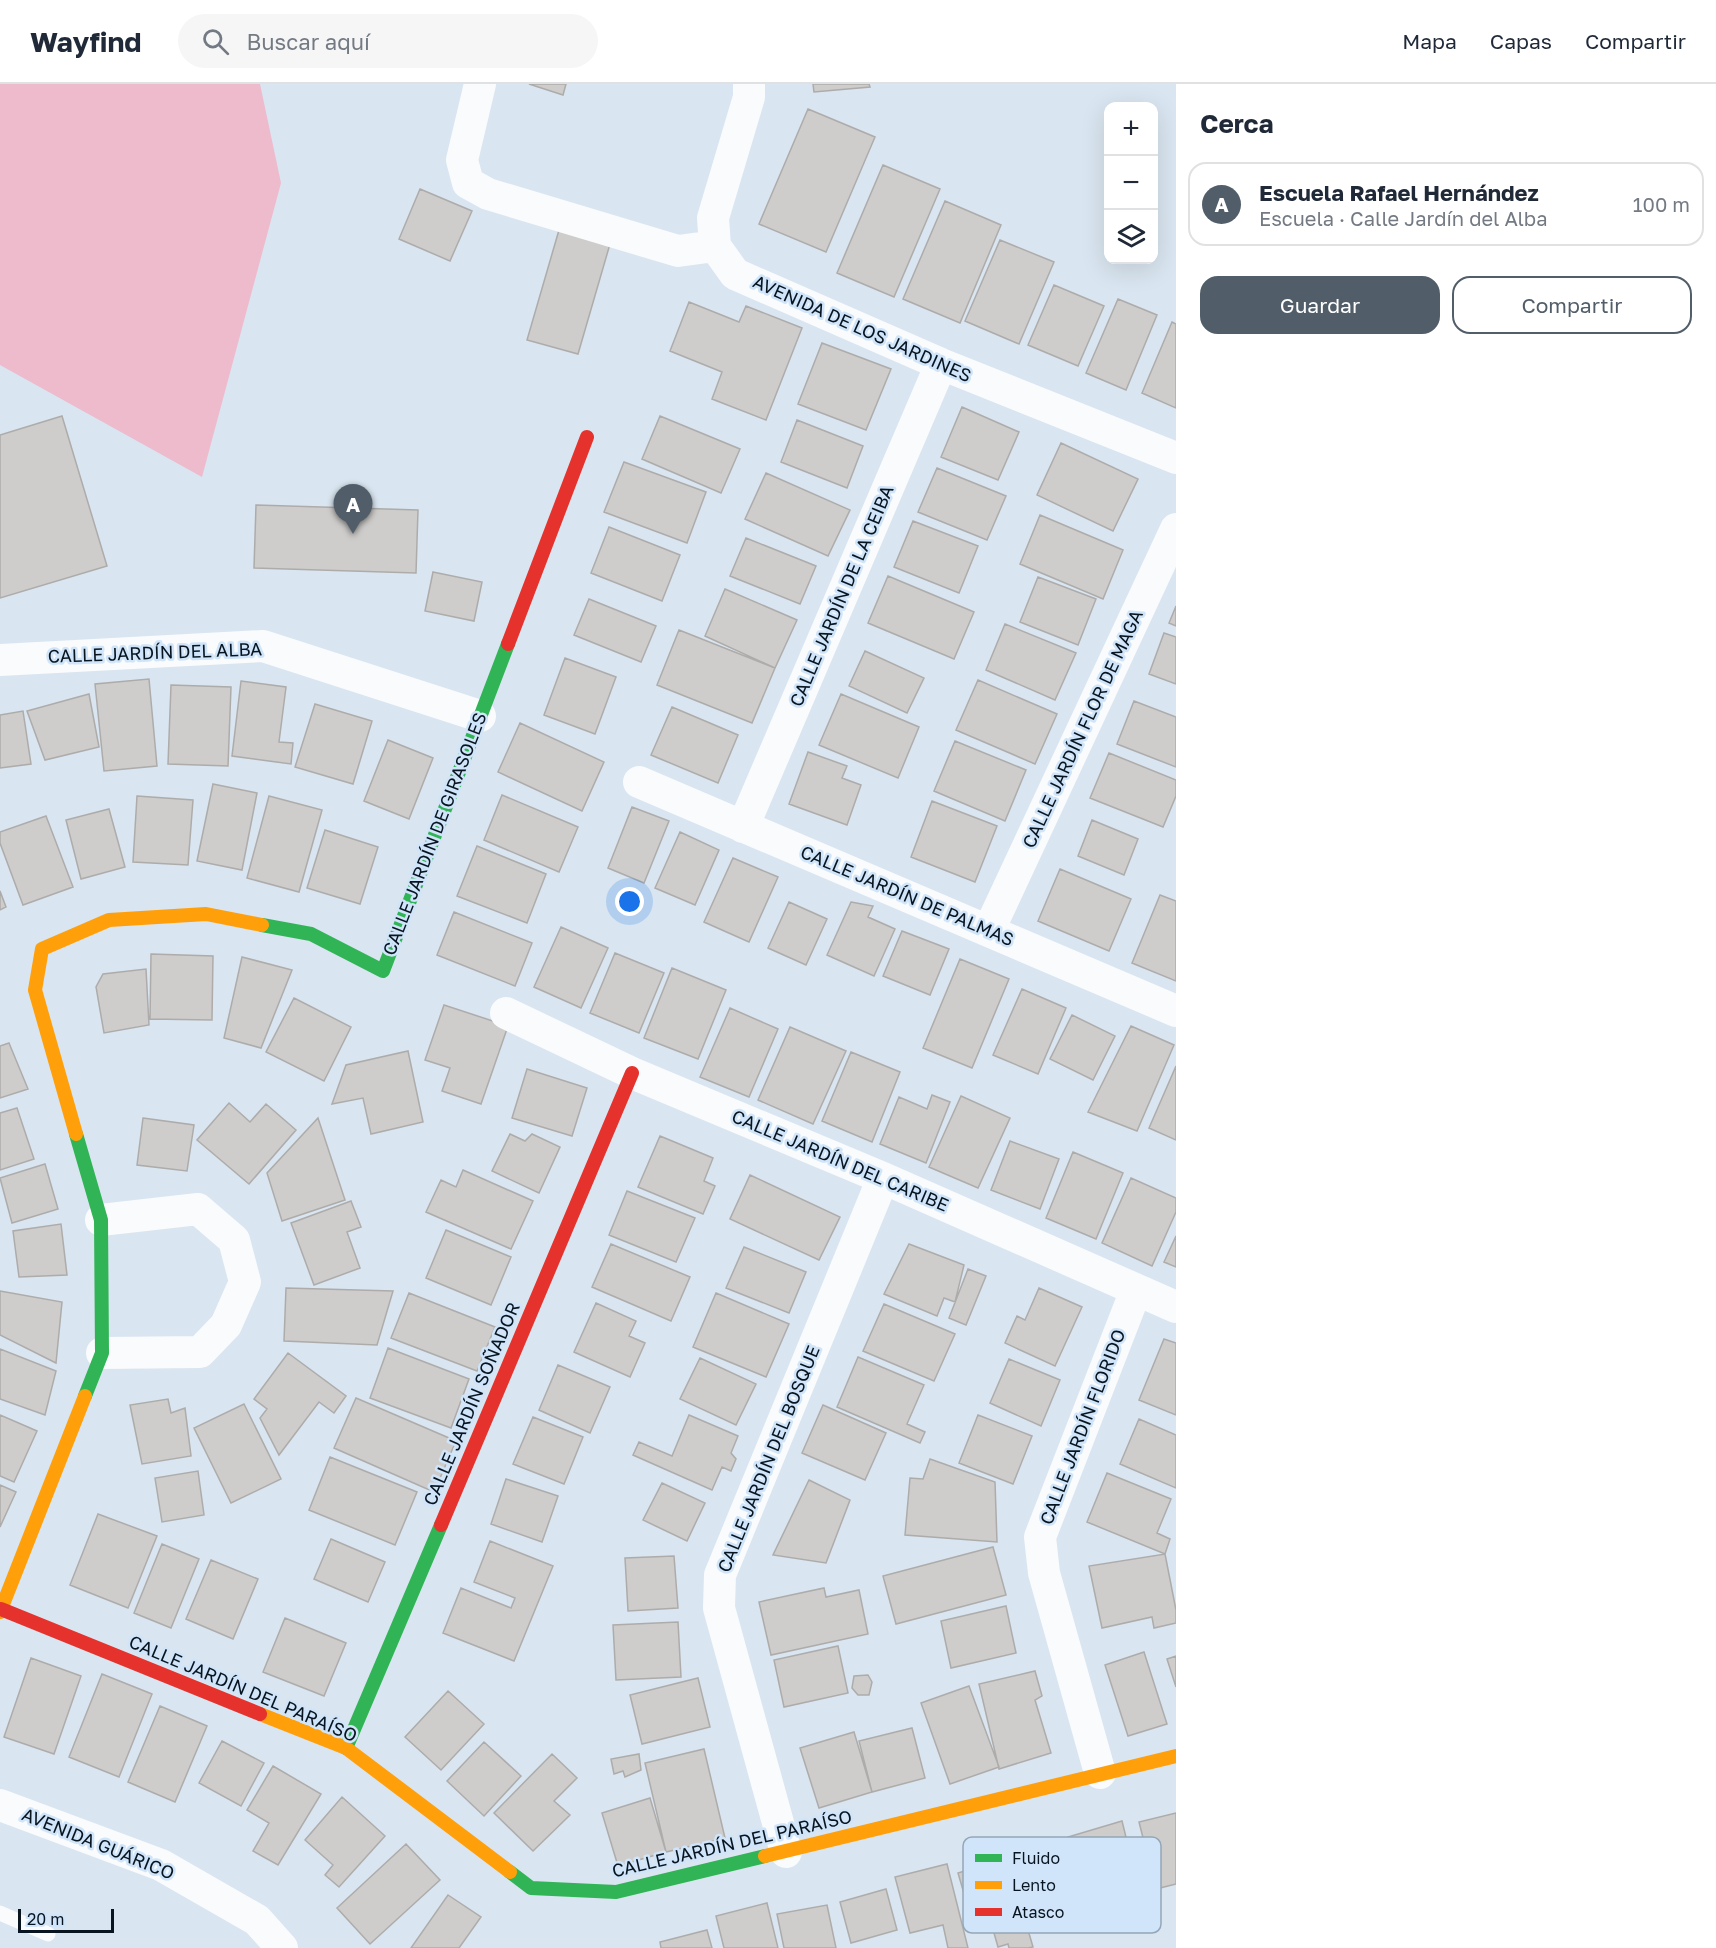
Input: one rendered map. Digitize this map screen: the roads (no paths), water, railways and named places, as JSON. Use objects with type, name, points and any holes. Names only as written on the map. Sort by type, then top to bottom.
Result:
[{"type":"street","points":[[480,84],[462,160],[468,183],[488,194],[678,251],[715,246],[713,218],[748,97],[749,84]]},
{"type":"street","name":"AVENIDA DE LOS JARDINES","points":[[715,246],[735,274],[941,364],[1176,458]]},
{"type":"street","name":"CALLE JARDÍN DE LA CEIBA","points":[[743,827],[941,364]]},
{"type":"street","name":"CALLE JARDÍN DE GIRASOLES","points":[[1,1610],[102,1353],[101,1220],[35,990],[42,949],[109,920],[206,914],[311,934],[382,971],[587,437]]},
{"type":"street","name":"CALLE JARDÍN FLOR DE MAGA","points":[[989,930],[1176,529]]},
{"type":"street","name":"CALLE JARDÍN DEL ALBA","points":[[0,660],[263,646],[480,716]]},
{"type":"street","name":"CALLE JARDÍN DE PALMAS","points":[[639,782],[1176,1011]]},
{"type":"street","name":"CALLE JARDÍN DEL CARIBE","points":[[506,1013],[632,1073],[883,1178],[1176,1307]]},
{"type":"street","name":"CALLE JARDÍN SOÑADOR","points":[[346,1748],[632,1073]]},
{"type":"street","name":"CALLE JARDÍN DEL BOSQUE","points":[[786,1852],[719,1608],[720,1575],[883,1178]]},
{"type":"street","points":[[101,1220],[198,1209],[234,1240],[245,1282],[226,1325],[200,1352],[102,1353]]},
{"type":"street","name":"CALLE JARDÍN FLORIDO","points":[[1100,1773],[1044,1573],[1040,1537],[1136,1290]]},
{"type":"street","name":"CALLE JARDÍN DEL PARAÍSO","points":[[1,1610],[346,1748],[531,1888],[616,1892],[1176,1756]]},
{"type":"street","name":"AVENIDA GUÁRICO","points":[[0,1805],[161,1865],[257,1920],[282,1948]]},
{"type":"lane","points":[[0,1913],[48,1934]]},
{"type":"place","name":"Escuela Rafael Hernández","points":[[353,534]]}]
